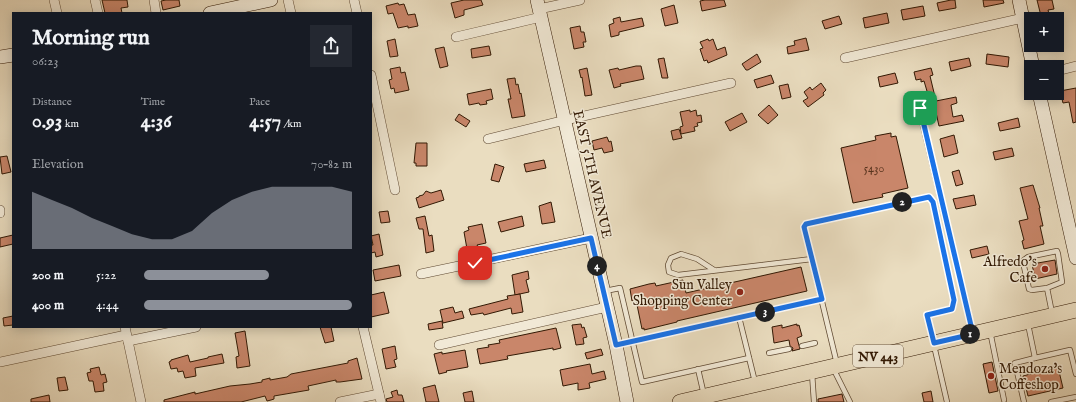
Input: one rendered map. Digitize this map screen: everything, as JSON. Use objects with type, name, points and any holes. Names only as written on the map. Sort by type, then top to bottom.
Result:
[{"type":"main road","name":"NV 443","points":[[680,402],[1076,310]]},
{"type":"street","points":[[54,0],[57,12]]},
{"type":"street","points":[[95,0],[98,12]]},
{"type":"street","points":[[154,0],[156,12]]},
{"type":"street","points":[[213,12],[240,3],[271,0]]},
{"type":"street","points":[[288,0],[291,12]]},
{"type":"street","points":[[354,0],[357,12]]},
{"type":"street","points":[[456,37],[539,9],[580,0]]},
{"type":"street","points":[[1019,0],[1032,60]]},
{"type":"street","name":"EAST 5TH AVENUE","points":[[539,9],[616,345],[627,402]]},
{"type":"street","points":[[845,58],[1023,18]]},
{"type":"street","points":[[0,57],[12,55]]},
{"type":"street","points":[[1064,69],[1076,66]]},
{"type":"street","points":[[372,80],[395,190]]},
{"type":"street","points":[[488,140],[731,83]]},
{"type":"street","points":[[1041,100],[1074,236],[1076,258]]},
{"type":"street","points":[[421,274],[591,238]]},
{"type":"street","points":[[439,345],[607,307]]},
{"type":"street","points":[[0,362],[126,334],[186,328]]},
{"type":"street","points":[[340,402],[380,398],[363,328]]},
{"type":"street","points":[[126,334],[141,402]]},
{"type":"lane","points":[[920,108],[973,334]]},
{"type":"lane","points":[[850,402],[835,366],[822,299],[804,227],[806,224],[929,197],[933,202],[954,300],[952,309],[927,315],[947,402]]},
{"type":"lane","points":[[1057,251],[1062,282],[1047,288],[1029,289],[1023,262],[1028,257],[1057,251]]},
{"type":"lane","points":[[714,270],[697,259],[681,254],[671,258],[668,265],[669,272],[678,275],[812,259]]},
{"type":"lane","points":[[603,292],[620,288],[642,382],[749,358]]},
{"type":"lane","points":[[1047,288],[1052,315]]},
{"type":"lane","points":[[616,345],[822,299]]},
{"type":"lane","points":[[739,317],[755,384]]},
{"type":"lane","points":[[1027,321],[1035,358]]},
{"type":"lane","points":[[990,330],[1004,400]]},
{"type":"lane","points":[[802,346],[815,343]]},
{"type":"lane","points":[[769,353],[788,349]]},
{"type":"lane","points":[[1024,402],[1015,363],[1070,350],[1076,374]]},
{"type":"lane","points":[[698,369],[704,396]]},
{"type":"lane","points":[[812,371],[814,402]]},
{"type":"lane","points":[[1051,402],[1076,397]]},
{"type":"building","points":[[102,0],[127,0],[128,7],[121,8],[122,12],[105,12]]},
{"type":"building","points":[[179,0],[180,6],[163,10],[161,1]]},
{"type":"building","points":[[464,0],[481,0],[483,5],[464,10],[464,15],[455,18],[451,3]]},
{"type":"building","points":[[724,0],[726,6],[702,11],[700,1]]},
{"type":"building","points":[[955,0],[956,8],[939,11],[937,3]]},
{"type":"building","points":[[983,0],[1003,0],[1004,3],[984,7]]},
{"type":"building","points":[[1037,0],[1052,0],[1054,9],[1048,10],[1048,12],[1040,12]]},
{"type":"building","points":[[398,3],[399,5],[404,4],[408,15],[415,14],[418,26],[398,28],[393,13],[388,14],[386,6]]},
{"type":"building","points":[[674,5],[678,23],[665,26],[661,9]]},
{"type":"building","points":[[923,6],[925,16],[903,20],[901,10]]},
{"type":"building","points":[[887,13],[889,23],[865,28],[863,18]]},
{"type":"building","points":[[839,16],[842,24],[825,29],[822,21]]},
{"type":"building","points":[[620,17],[621,22],[642,18],[644,26],[619,32],[619,35],[611,37],[609,25],[614,23],[613,19]]},
{"type":"building","points":[[580,26],[581,32],[584,32],[586,42],[583,42],[584,47],[574,49],[570,28]]},
{"type":"building","points":[[806,38],[809,50],[788,54],[787,47],[795,45],[794,41]]},
{"type":"building","points":[[395,39],[398,56],[390,57],[387,41]]},
{"type":"building","points":[[708,39],[709,41],[713,39],[717,50],[725,47],[727,55],[708,63],[707,60],[704,61],[700,49],[703,48],[700,42]]},
{"type":"building","points":[[489,46],[491,55],[472,58],[471,49]]},
{"type":"building","points":[[444,47],[448,66],[440,68],[435,49]]},
{"type":"building","points":[[757,54],[761,62],[746,70],[742,64]]},
{"type":"building","points":[[987,54],[1009,57],[1008,67],[986,64]]},
{"type":"building","points":[[664,58],[668,78],[662,78],[658,59]]},
{"type":"building","points":[[969,58],[971,66],[951,71],[949,62]]},
{"type":"building","points":[[641,66],[644,79],[620,84],[621,86],[614,88],[609,70],[618,68],[619,70]]},
{"type":"building","points":[[400,67],[401,73],[405,72],[409,90],[395,93],[394,88],[391,89],[389,80],[392,79],[390,69]]},
{"type":"building","points":[[587,68],[592,95],[585,96],[582,77],[581,78],[579,70]]},
{"type":"building","points":[[931,68],[933,75],[930,76],[936,101],[956,97],[957,103],[951,105],[953,117],[962,115],[964,121],[939,126],[935,108],[932,108],[924,81],[921,82],[921,79],[916,80],[914,72]]},
{"type":"building","points":[[895,73],[898,83],[880,87],[878,77]]},
{"type":"building","points":[[771,75],[774,83],[757,88],[754,80]]},
{"type":"building","points":[[515,78],[516,85],[518,84],[520,94],[521,93],[525,116],[512,118],[508,99],[511,99],[507,79]]},
{"type":"building","points":[[821,83],[826,90],[823,93],[824,95],[808,107],[803,101],[808,98],[804,92],[810,87],[812,90]]},
{"type":"building","points":[[788,84],[791,97],[782,99],[779,86]]},
{"type":"building","points":[[1076,88],[1076,122],[1073,123],[1069,102],[1063,103],[1064,90]]},
{"type":"building","points":[[491,89],[493,99],[486,101],[487,104],[480,105],[479,103],[469,105],[467,94]]},
{"type":"building","points":[[769,105],[778,115],[768,124],[758,115]]},
{"type":"building","points":[[690,110],[690,112],[696,110],[697,116],[701,115],[702,122],[697,123],[698,126],[694,127],[695,131],[681,134],[680,127],[683,126],[680,112]]},
{"type":"building","points":[[742,113],[747,122],[730,131],[725,122]]},
{"type":"building","points":[[459,114],[470,121],[466,127],[455,120]]},
{"type":"building","points":[[1018,118],[1020,127],[1000,131],[998,123]]},
{"type":"building","points":[[679,129],[682,138],[673,140],[671,131]]},
{"type":"building","points":[[891,133],[891,137],[896,136],[908,188],[882,194],[883,197],[853,203],[841,148],[876,140],[875,136]]},
{"type":"building","points":[[954,135],[958,153],[944,157],[940,139]]},
{"type":"building","points":[[607,137],[609,142],[611,141],[613,151],[604,153],[602,148],[594,150],[592,141]]},
{"type":"building","points":[[416,143],[427,143],[427,166],[416,166],[416,163],[414,163]]},
{"type":"building","points":[[1012,148],[1014,156],[995,160],[993,152]]},
{"type":"building","points":[[7,156],[11,172],[2,174],[0,157]]},
{"type":"building","points":[[544,160],[546,168],[526,172],[524,164]]},
{"type":"building","points":[[495,164],[504,167],[499,182],[491,180]]},
{"type":"building","points":[[959,170],[963,184],[956,186],[952,172]]},
{"type":"building","points":[[1033,185],[1040,208],[1043,226],[1040,226],[1044,244],[1024,249],[1022,241],[1024,240],[1019,221],[1028,219],[1020,188]]},
{"type":"building","points":[[441,190],[444,200],[419,208],[416,198],[423,195],[426,191],[431,193]]},
{"type":"building","points":[[974,195],[976,205],[956,209],[953,199]]},
{"type":"building","points":[[551,202],[555,222],[542,224],[539,206]]},
{"type":"building","points":[[388,211],[390,222],[381,223],[379,212]]},
{"type":"building","points":[[425,216],[429,236],[432,235],[434,251],[426,253],[423,229],[419,229],[416,218]]},
{"type":"building","points":[[522,216],[524,226],[501,232],[498,222]]},
{"type":"building","points":[[482,224],[486,243],[477,245],[478,247],[467,249],[464,232],[469,230],[468,227]]},
{"type":"building","points":[[379,234],[383,255],[376,257],[375,252],[372,253],[372,236]]},
{"type":"building","points":[[12,235],[12,244],[0,247],[0,238]]},
{"type":"building","points":[[987,246],[989,254],[972,258],[970,250]]},
{"type":"building","name":"Alfredo's Cafe","points":[[1055,260],[1057,274],[1035,279],[1032,264]]},
{"type":"building","points":[[399,265],[401,276],[375,281],[373,270]]},
{"type":"building","name":"Sun Valley Shopping Center","points":[[801,267],[807,291],[644,330],[644,328],[642,329],[636,300],[632,301],[630,289],[649,284],[655,283],[656,286],[683,280],[686,293]]},
{"type":"building","points":[[528,271],[529,279],[526,280],[529,292],[515,295],[512,275]]},
{"type":"building","points":[[384,292],[389,313],[372,317],[372,295]]},
{"type":"building","points":[[520,294],[523,312],[512,314],[511,308],[484,315],[483,313],[471,315],[469,309],[508,299],[507,296]]},
{"type":"building","points":[[453,307],[455,313],[462,311],[464,318],[443,323],[440,310]]},
{"type":"building","points":[[12,316],[12,325],[4,326],[3,318]]},
{"type":"building","points":[[442,321],[443,328],[429,330],[428,324]]},
{"type":"building","points":[[581,324],[582,328],[584,327],[587,337],[583,338],[584,344],[576,345],[572,325]]},
{"type":"building","points":[[797,324],[797,326],[799,325],[802,336],[797,338],[800,349],[792,351],[793,348],[790,346],[789,340],[774,343],[772,327],[782,325],[782,328]]},
{"type":"building","points":[[320,328],[331,328],[334,341],[325,343]]},
{"type":"building","points":[[556,328],[561,348],[507,356],[508,359],[480,364],[477,349],[500,343],[499,340]]},
{"type":"building","points":[[245,331],[250,366],[237,368],[236,357],[239,356],[235,333]]},
{"type":"building","points":[[395,346],[397,359],[394,360],[396,367],[386,369],[382,349]]},
{"type":"building","points":[[601,349],[603,355],[587,359],[585,353]]},
{"type":"building","points":[[465,350],[468,367],[446,371],[447,372],[439,374],[434,354]]},
{"type":"building","points":[[222,354],[224,363],[195,368],[196,376],[185,378],[183,371],[178,372],[177,368],[171,369],[169,362],[188,355],[190,362]]},
{"type":"building","points":[[357,358],[362,379],[340,382],[336,382],[336,380],[308,386],[309,390],[274,396],[274,399],[267,401],[265,396],[241,402],[164,402],[164,400],[195,392],[195,394],[230,386],[262,382],[262,380],[270,378],[270,380],[287,377],[291,374],[348,363],[348,361]]},
{"type":"building","name":"Mendoza's Coffeshop","points":[[992,362],[998,391],[989,393],[983,364]]},
{"type":"building","points":[[590,364],[592,374],[604,371],[606,379],[589,383],[590,388],[578,390],[578,383],[563,386],[560,370]]},
{"type":"building","points":[[1056,366],[1056,368],[1058,367],[1063,388],[1028,396],[1023,376],[1034,373],[1033,371]]},
{"type":"building","points":[[99,367],[101,375],[105,374],[107,382],[103,383],[104,391],[95,392],[93,381],[89,381],[87,373],[91,372],[90,369]]},
{"type":"building","points":[[65,377],[68,390],[59,391],[57,378]]},
{"type":"building","points":[[435,385],[439,402],[426,402],[423,388]]},
{"type":"building","points":[[397,390],[398,395],[402,395],[404,402],[387,402],[386,399],[393,397],[391,392]]},
{"type":"building","points":[[472,391],[474,402],[465,402],[463,393]]},
{"type":"building","points":[[931,391],[933,402],[924,402],[922,393]]},
{"type":"building","points":[[842,394],[844,402],[818,402],[818,399]]},
{"type":"building","points":[[49,395],[50,402],[31,402],[31,399]]},
{"type":"place","name":"Alfredo's Cafe","points":[[1045,269]]},
{"type":"place","name":"Sun Valley Shopping Center","points":[[740,292]]},
{"type":"place","name":"Mendoza's Coffeshop","points":[[991,376]]},
{"type":"route","points":[[475,263],[591,238],[616,345],[822,299],[804,227],[806,224],[929,197],[933,202],[954,300],[952,309],[927,315],[934,343],[973,334],[920,108]]}]
